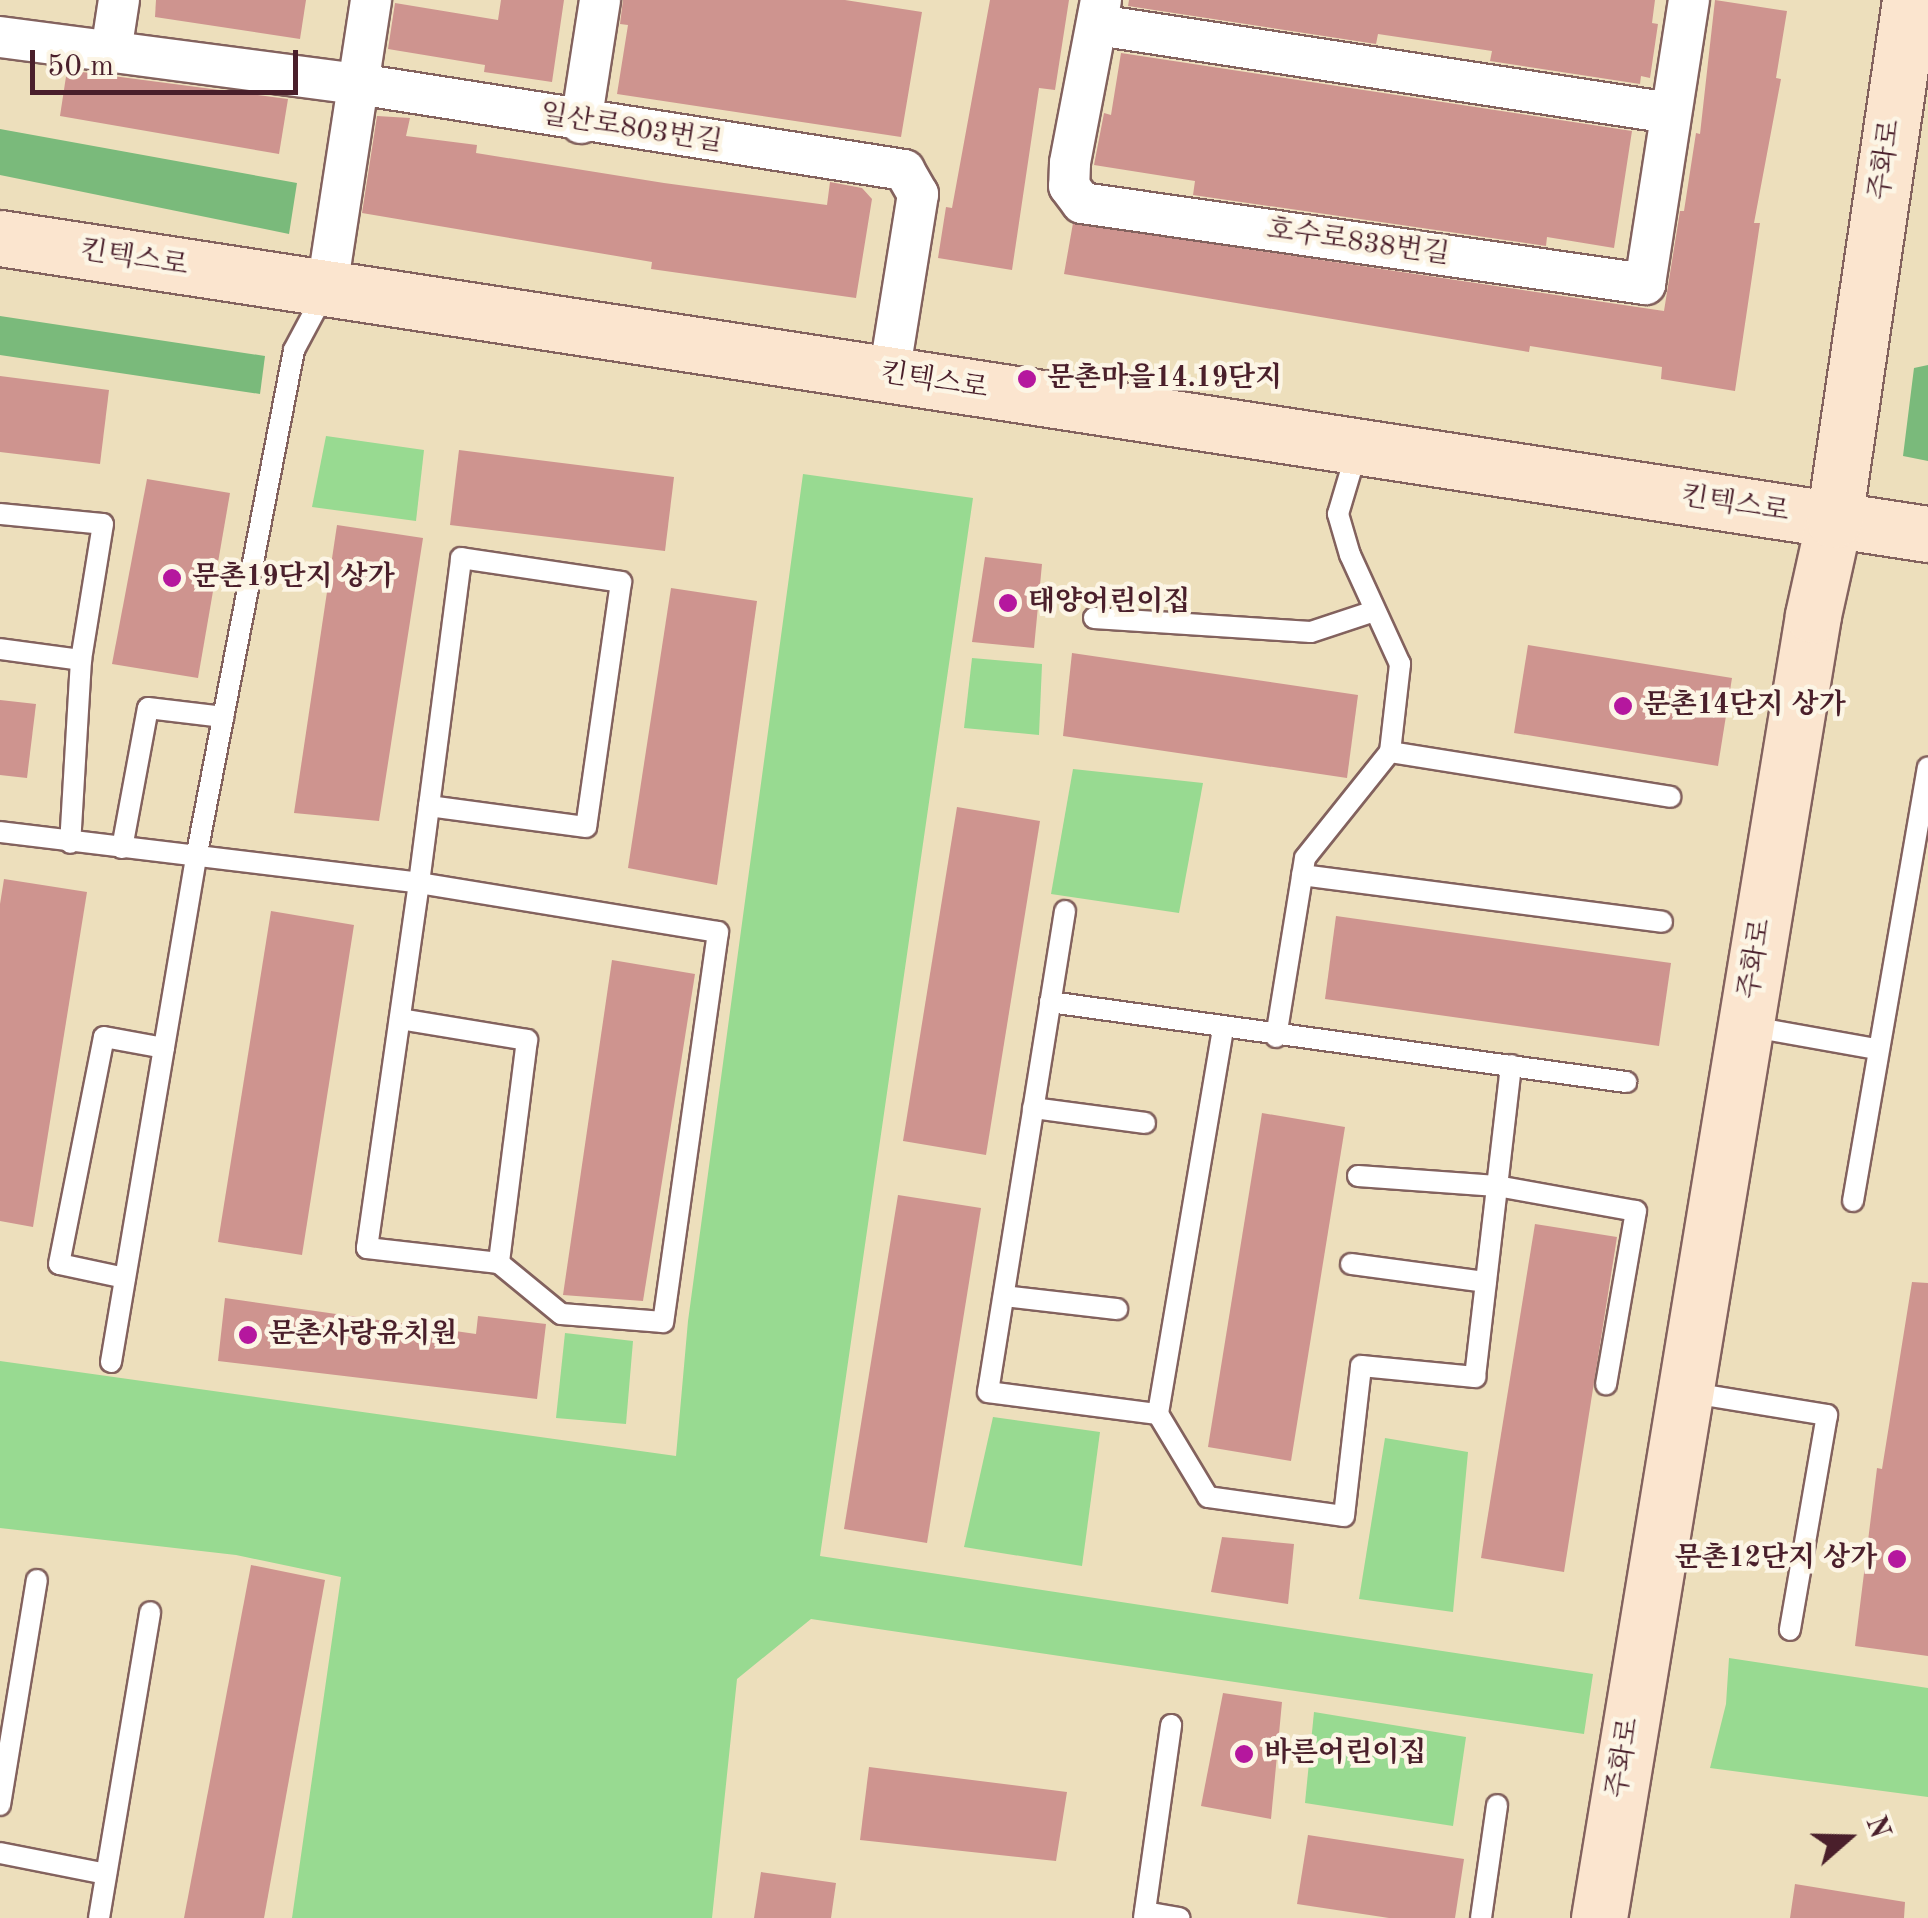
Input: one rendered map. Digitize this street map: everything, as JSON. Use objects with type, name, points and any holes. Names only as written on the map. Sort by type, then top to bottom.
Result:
[{"type":"street","points":[[111,52],[119,0]]},
{"type":"street","points":[[328,288],[371,0]]},
{"type":"street","points":[[580,122],[600,0]]},
{"type":"street","name":"호수로838번길","points":[[1670,112],[1100,12],[1068,186],[1082,203],[1645,284],[1690,0]]},
{"type":"street","name":"주화로","points":[[1599,1918],[1813,615],[1834,520],[1910,0]]},
{"type":"street","name":"일산로803번길","points":[[0,37],[358,84],[904,170],[918,194],[889,374]]},
{"type":"street","name":"킨텍스로","points":[[0,238],[1928,534]]},
{"type":"lane","points":[[111,1362],[196,858],[294,350],[328,288]]},
{"type":"lane","points":[[1276,1037],[1304,858],[1390,752],[1400,664],[1374,610],[1338,514],[1358,447]]},
{"type":"lane","points":[[0,514],[104,524],[81,660],[70,844]]},
{"type":"lane","points":[[0,832],[70,844],[420,883],[718,932],[663,1322],[561,1314],[499,1263],[367,1248],[420,883],[429,806],[461,558],[621,582],[586,827],[429,806]]},
{"type":"lane","points":[[1094,618],[1310,632],[1374,610]]},
{"type":"lane","points":[[0,650],[81,660]]},
{"type":"lane","points":[[122,848],[148,708],[224,717]]},
{"type":"lane","points":[[1390,752],[1670,797]]},
{"type":"lane","points":[[1852,1201],[1928,768]]},
{"type":"lane","points":[[1302,875],[1662,922]]},
{"type":"lane","points":[[1065,911],[988,1392],[1158,1414]]},
{"type":"lane","points":[[1050,1002],[1276,1037],[1626,1082]]},
{"type":"lane","points":[[400,1020],[527,1040],[499,1263]]},
{"type":"lane","points":[[1745,1026],[1876,1049]]},
{"type":"lane","points":[[1223,1029],[1158,1414],[1208,1497],[1344,1516],[1362,1366],[1475,1377],[1511,1065]]},
{"type":"lane","points":[[125,1278],[59,1264],[104,1036],[164,1048]]},
{"type":"lane","points":[[1033,1108],[1145,1123]]},
{"type":"lane","points":[[1358,1176],[1497,1186],[1636,1211],[1606,1384]]},
{"type":"lane","points":[[1351,1264],[1486,1282]]},
{"type":"lane","points":[[1004,1296],[1117,1309]]},
{"type":"lane","points":[[1684,1392],[1826,1415],[1790,1630]]},
{"type":"lane","points":[[0,1805],[37,1580]]},
{"type":"lane","points":[[99,1918],[150,1612]]},
{"type":"lane","points":[[1171,1725],[1144,1915],[1179,1918]]},
{"type":"lane","points":[[1481,1918],[1497,1805]]},
{"type":"lane","points":[[0,1854],[106,1874]]},
{"type":"green space","points":[[0,129],[297,183],[289,234],[0,175]]},
{"type":"green space","points":[[0,316],[265,356],[260,394],[0,355]]},
{"type":"green space","points":[[1928,365],[1928,461],[1903,456],[1914,368]]},
{"type":"green space","points":[[326,436],[424,450],[416,521],[312,507]]},
{"type":"green space","points":[[803,474],[973,498],[820,1556],[1593,1674],[1584,1734],[811,1619],[737,1679],[712,1918],[292,1918],[341,1577],[236,1555],[0,1528],[0,1361],[676,1456],[688,1321]]},
{"type":"green space","points":[[972,658],[1042,664],[1039,735],[964,728]]},
{"type":"green space","points":[[1073,769],[1203,783],[1179,913],[1051,894]]},
{"type":"green space","points":[[565,1333],[633,1341],[626,1424],[556,1418]]},
{"type":"green space","points":[[993,1417],[1100,1432],[1082,1566],[964,1547]]},
{"type":"green space","points":[[1385,1438],[1468,1452],[1453,1612],[1359,1599]]},
{"type":"green space","points":[[1729,1658],[1928,1688],[1928,1797],[1710,1768],[1726,1704]]},
{"type":"green space","points":[[1314,1712],[1466,1737],[1453,1826],[1305,1803]]},
{"type":"building","points":[[156,0],[306,0],[300,39],[155,17]]},
{"type":"building","points":[[501,0],[564,0],[552,82],[484,72],[485,65],[388,49],[395,3],[498,20]]},
{"type":"building","points":[[623,0],[845,0],[922,12],[901,137],[617,94],[628,25],[620,24]]},
{"type":"building","points":[[990,0],[1069,0],[1055,90],[1039,88],[1012,270],[938,258],[946,207],[952,208]]},
{"type":"building","points":[[1129,0],[1655,0],[1652,23],[1658,24],[1650,78],[1641,76],[1640,84],[1490,61],[1492,51],[1378,34],[1376,44],[1128,6]]},
{"type":"building","points":[[1715,0],[1787,11],[1776,78],[1781,79],[1754,223],[1760,223],[1735,391],[1661,379],[1662,367],[1530,346],[1529,352],[1064,274],[1073,223],[1664,311],[1680,211],[1684,211],[1696,133],[1700,134]]},
{"type":"building","points":[[1121,53],[1632,131],[1614,248],[1547,237],[1546,246],[1193,195],[1195,181],[1094,165],[1104,113],[1111,115]]},
{"type":"building","points":[[67,70],[288,99],[279,154],[60,116]]},
{"type":"building","points":[[377,116],[410,118],[406,136],[477,145],[476,153],[664,183],[827,205],[830,182],[862,188],[872,199],[856,298],[651,269],[652,262],[362,213]]},
{"type":"building","points":[[0,376],[109,390],[100,464],[0,452]]},
{"type":"building","points":[[459,450],[674,477],[665,551],[450,525]]},
{"type":"building","name":"문촌19단지 상가","points":[[147,479],[230,493],[198,678],[112,664]]},
{"type":"building","points":[[337,525],[423,538],[379,821],[294,813]]},
{"type":"building","name":"태양어린이집","points":[[985,557],[1042,564],[1034,648],[972,642]]},
{"type":"building","points":[[671,588],[757,601],[717,885],[628,868]]},
{"type":"building","name":"문촌14단지 상가","points":[[1528,645],[1732,678],[1718,766],[1514,733]]},
{"type":"building","points":[[1072,653],[1358,695],[1347,778],[1063,736]]},
{"type":"building","points":[[0,700],[36,704],[27,778],[0,775]]},
{"type":"building","points":[[957,807],[1040,821],[986,1155],[903,1141]]},
{"type":"building","points":[[4,879],[87,892],[33,1227],[0,1221],[0,904]]},
{"type":"building","points":[[271,911],[354,925],[302,1255],[218,1242]]},
{"type":"building","points":[[1336,916],[1671,963],[1659,1046],[1325,999]]},
{"type":"building","points":[[612,960],[695,974],[643,1301],[563,1295]]},
{"type":"building","points":[[1262,1113],[1345,1127],[1291,1461],[1208,1447]]},
{"type":"building","points":[[898,1195],[981,1208],[927,1543],[844,1529]]},
{"type":"building","points":[[1535,1224],[1617,1237],[1564,1572],[1481,1558]]},
{"type":"building","name":"문촌12단지 상가","points":[[1912,1282],[1928,1283],[1928,1656],[1855,1646],[1877,1468],[1882,1469]]},
{"type":"building","points":[[225,1298],[476,1334],[478,1316],[546,1324],[537,1399],[218,1361]]},
{"type":"building","points":[[1222,1537],[1294,1544],[1288,1604],[1211,1592]]},
{"type":"building","points":[[251,1565],[325,1580],[264,1918],[184,1918]]},
{"type":"building","name":"바른어린이집","points":[[1223,1693],[1282,1702],[1271,1819],[1201,1806]]},
{"type":"building","points":[[869,1767],[1067,1792],[1056,1861],[860,1840]]},
{"type":"building","points":[[1308,1835],[1464,1859],[1455,1918],[1389,1918],[1297,1904]]},
{"type":"building","points":[[761,1872],[836,1883],[831,1918],[754,1918]]},
{"type":"building","points":[[1795,1884],[1905,1902],[1904,1918],[1790,1918]]},
{"type":"place","name":"문촌마을14.19단지","points":[[1027,379]]},
{"type":"place","name":"문촌19단지 상가","points":[[172,578]]},
{"type":"place","name":"태양어린이집","points":[[1008,603]]},
{"type":"place","name":"문촌14단지 상가","points":[[1623,706]]},
{"type":"place","name":"문촌사랑유치원","points":[[248,1335]]},
{"type":"place","name":"문촌12단지 상가","points":[[1897,1559]]},
{"type":"place","name":"바른어린이집","points":[[1244,1754]]}]
